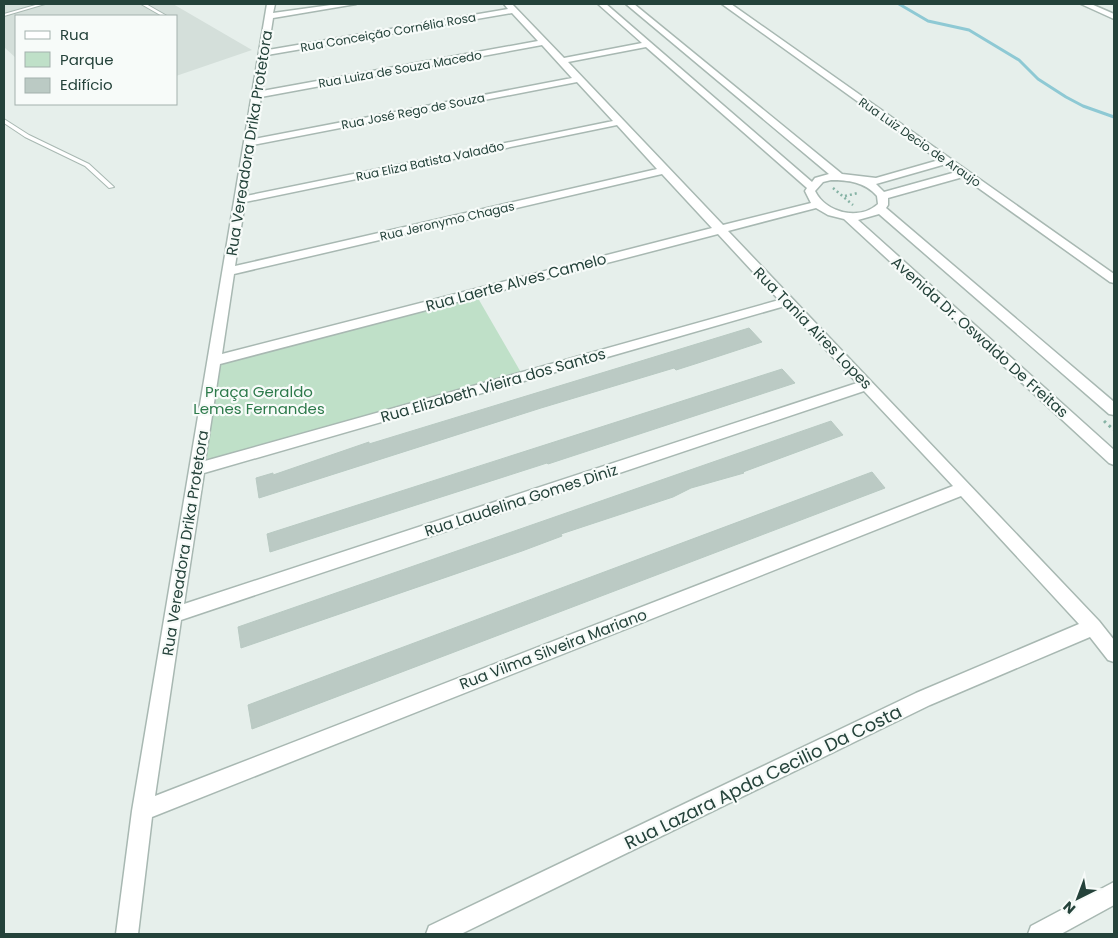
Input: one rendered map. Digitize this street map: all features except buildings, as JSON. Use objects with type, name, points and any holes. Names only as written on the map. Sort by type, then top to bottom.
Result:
[{"type":"street","points":[[270,10],[352,4]]},
{"type":"street","points":[[602,4],[812,187]]},
{"type":"street","points":[[630,4],[839,176]]},
{"type":"street","name":"Rua Luiz Decio de Araujo","points":[[726,4],[1114,279]]},
{"type":"street","points":[[1088,4],[1114,17]]},
{"type":"street","name":"Rua Tania Aires Lopes","points":[[511,7],[964,488],[1093,627],[1114,654]]},
{"type":"street","name":"Rua Conceição Cornélia Rosa","points":[[262,53],[511,7]]},
{"type":"street","name":"Rua Vereadora Drika Protetora","points":[[126,934],[142,811],[270,10]]},
{"type":"street","name":"Rua Luiza de Souza Macedo","points":[[255,95],[545,42]]},
{"type":"street","points":[[562,61],[649,44]]},
{"type":"street","name":"Rua José Rego de Souza","points":[[248,143],[579,79]]},
{"type":"street","name":"Rua Eliza Batista Valadão","points":[[241,200],[620,122]]},
{"type":"street","points":[[947,160],[876,181],[862,181],[839,176],[823,179],[812,187],[811,195],[818,204],[830,211],[846,216],[863,216],[881,202],[964,173]]},
{"type":"street","name":"Rua Jeronymo Chagas","points":[[229,271],[665,170]]},
{"type":"street","name":"Avenida Dr. Oswaldo De Freitas","points":[[862,181],[875,188],[881,202],[1114,410]]},
{"type":"street","name":"Rua Laerte Alves Camelo","points":[[214,360],[818,204]]},
{"type":"street","name":"Avenida Dr. Oswaldo De Freitas","points":[[846,216],[1114,459]]},
{"type":"street","name":"Rua Elizabeth Vieira dos Santos","points":[[197,469],[789,301]]},
{"type":"street","name":"Rua Laudelina Gomes Diniz","points":[[174,615],[868,385]]},
{"type":"street","name":"Rua Vilma Silveira Mariano","points":[[142,811],[964,488]]},
{"type":"street","name":"Rua Lazara Apda Cecilio Da Costa","points":[[438,934],[923,699],[1093,627]]},
{"type":"street","points":[[1039,934],[1064,928],[1114,893]]},
{"type":"lane","points":[[4,10],[24,4]]},
{"type":"lane","points":[[4,15],[43,4]]},
{"type":"lane","points":[[144,4],[163,15]]},
{"type":"lane","points":[[4,121],[27,136],[87,165],[111,187]]},
{"type":"shaded area","points":[[4,4],[173,4],[252,50],[178,75],[178,15],[15,15],[15,57],[4,47]]},
{"type":"green space","name":"Praça Geraldo Lemes Fernandes","points":[[475,293],[523,376],[197,469],[214,361]]},
{"type":"waterway","points":[[899,4],[928,21],[969,30],[1019,60],[1038,79],[1066,97],[1083,106],[1114,117]]}]
